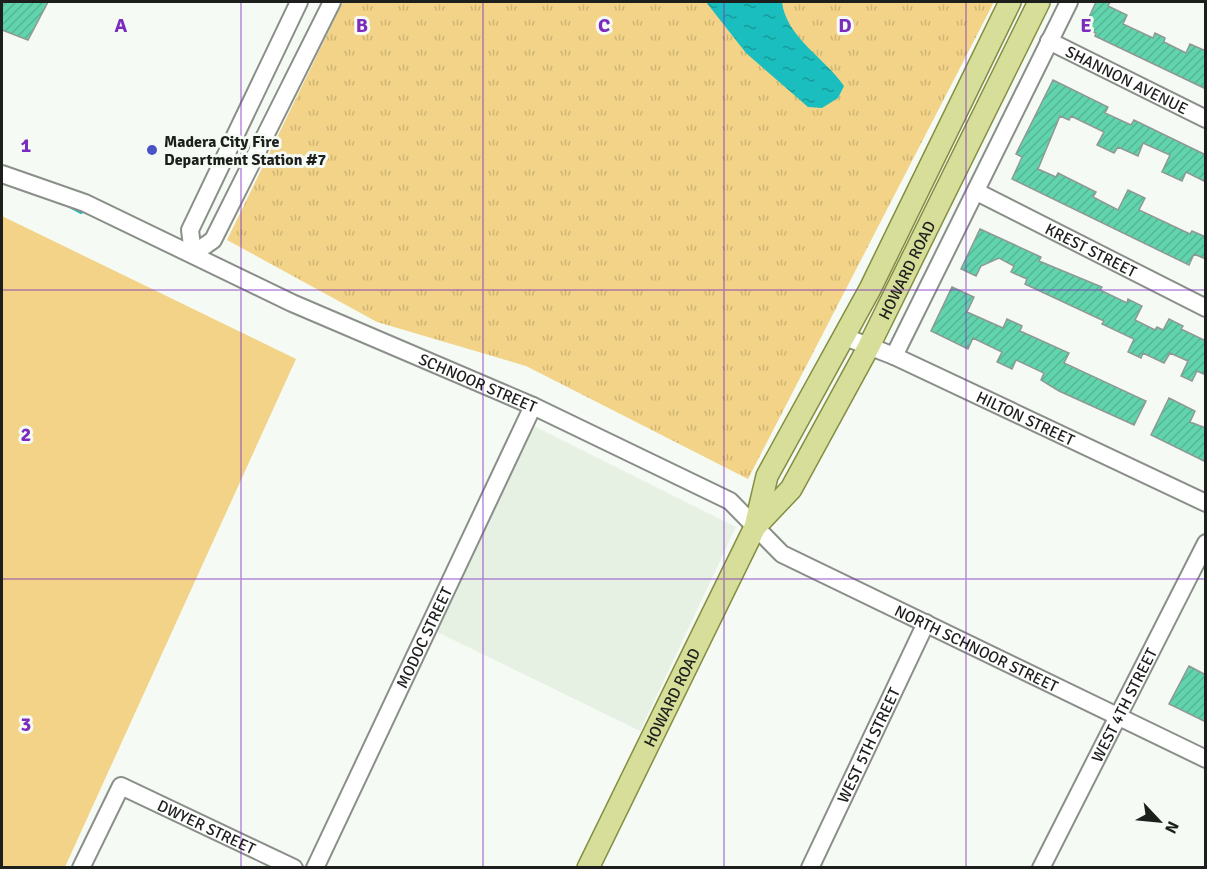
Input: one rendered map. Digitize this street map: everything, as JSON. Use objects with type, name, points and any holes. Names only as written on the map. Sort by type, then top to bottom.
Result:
[{"type":"main road","name":"HOWARD ROAD","points":[[588,867],[755,527],[767,476],[846,337],[1010,2]]},
{"type":"main road","name":"HOWARD ROAD","points":[[755,527],[791,489],[868,348],[1039,2]]},
{"type":"main road","points":[[964,156],[968,120],[979,96],[982,81],[977,69]]},
{"type":"street","points":[[299,2],[190,230],[193,254],[213,240],[332,2]]},
{"type":"street","points":[[894,356],[1069,2]]},
{"type":"street","name":"SHANNON AVENUE","points":[[1049,41],[1206,119]]},
{"type":"street","name":"SCHNOOR STREET","points":[[2,174],[85,203],[292,303],[533,406],[730,501],[755,527]]},
{"type":"street","name":"KREST STREET","points":[[977,192],[1206,308]]},
{"type":"street","name":"HILTON STREET","points":[[846,337],[868,348],[894,356],[1206,503]]},
{"type":"street","name":"MODOC STREET","points":[[315,867],[533,406]]},
{"type":"street","name":"NORTH SCHNOOR STREET","points":[[755,527],[782,554],[1206,759]]},
{"type":"street","name":"WEST 4TH STREET","points":[[1041,867],[1206,543]]},
{"type":"street","name":"WEST 5TH STREET","points":[[810,867],[926,623]]},
{"type":"street","name":"DWYER STREET","points":[[81,867],[121,786],[294,867]]},
{"type":"shaded area","points":[[534,426],[736,527],[640,731],[433,630]]},
{"type":"green space","points":[[343,2],[994,2],[748,479],[526,366],[377,322],[227,240]]},
{"type":"green space","points":[[2,216],[296,359],[65,867],[2,867]]},
{"type":"water","points":[[706,2],[782,2],[785,15],[798,37],[844,86],[838,98],[822,108],[808,107],[746,53]]},
{"type":"building","points":[[2,2],[48,2],[28,40],[2,30]]},
{"type":"building","points":[[1096,2],[1110,2],[1108,6],[1127,15],[1123,24],[1153,38],[1155,33],[1165,38],[1164,42],[1186,53],[1190,44],[1206,51],[1206,89],[1095,36],[1096,33],[1084,28]]},
{"type":"building","points":[[1053,80],[1108,107],[1105,113],[1131,125],[1134,120],[1206,155],[1206,182],[1186,172],[1182,181],[1162,172],[1170,155],[1143,143],[1138,156],[1118,147],[1114,153],[1097,145],[1104,132],[1071,116],[1069,120],[1060,116],[1038,169],[1056,177],[1058,173],[1096,192],[1093,197],[1118,210],[1128,190],[1145,198],[1139,210],[1190,234],[1192,231],[1206,237],[1206,259],[1194,254],[1189,265],[1012,179],[1022,157],[1016,154]]},
{"type":"building","points":[[980,229],[1041,257],[1039,261],[1102,287],[1100,290],[1127,303],[1128,299],[1142,306],[1135,320],[1155,330],[1157,327],[1163,330],[1169,319],[1183,326],[1181,329],[1206,341],[1206,375],[1197,371],[1192,381],[1181,376],[1188,361],[1170,353],[1164,363],[1143,353],[1141,358],[1128,352],[1134,339],[1102,324],[1104,321],[1025,284],[1027,279],[1011,272],[1014,266],[999,258],[981,266],[976,276],[961,269]]},
{"type":"building","points":[[952,287],[974,297],[967,312],[1003,328],[1007,319],[1022,326],[1020,331],[1069,353],[1064,363],[1146,401],[1134,425],[1059,391],[1041,380],[1044,373],[1016,360],[1012,369],[997,362],[1002,352],[973,338],[968,349],[931,331]]},
{"type":"building","points":[[1169,398],[1195,411],[1190,422],[1206,428],[1206,462],[1151,435]]},
{"type":"building","points":[[1189,666],[1206,675],[1206,722],[1169,704]]},
{"type":"waterway","points":[[68,205],[81,212]]},
{"type":"place","name":"Madera City Fire Department Station #7","points":[[152,150]]}]
